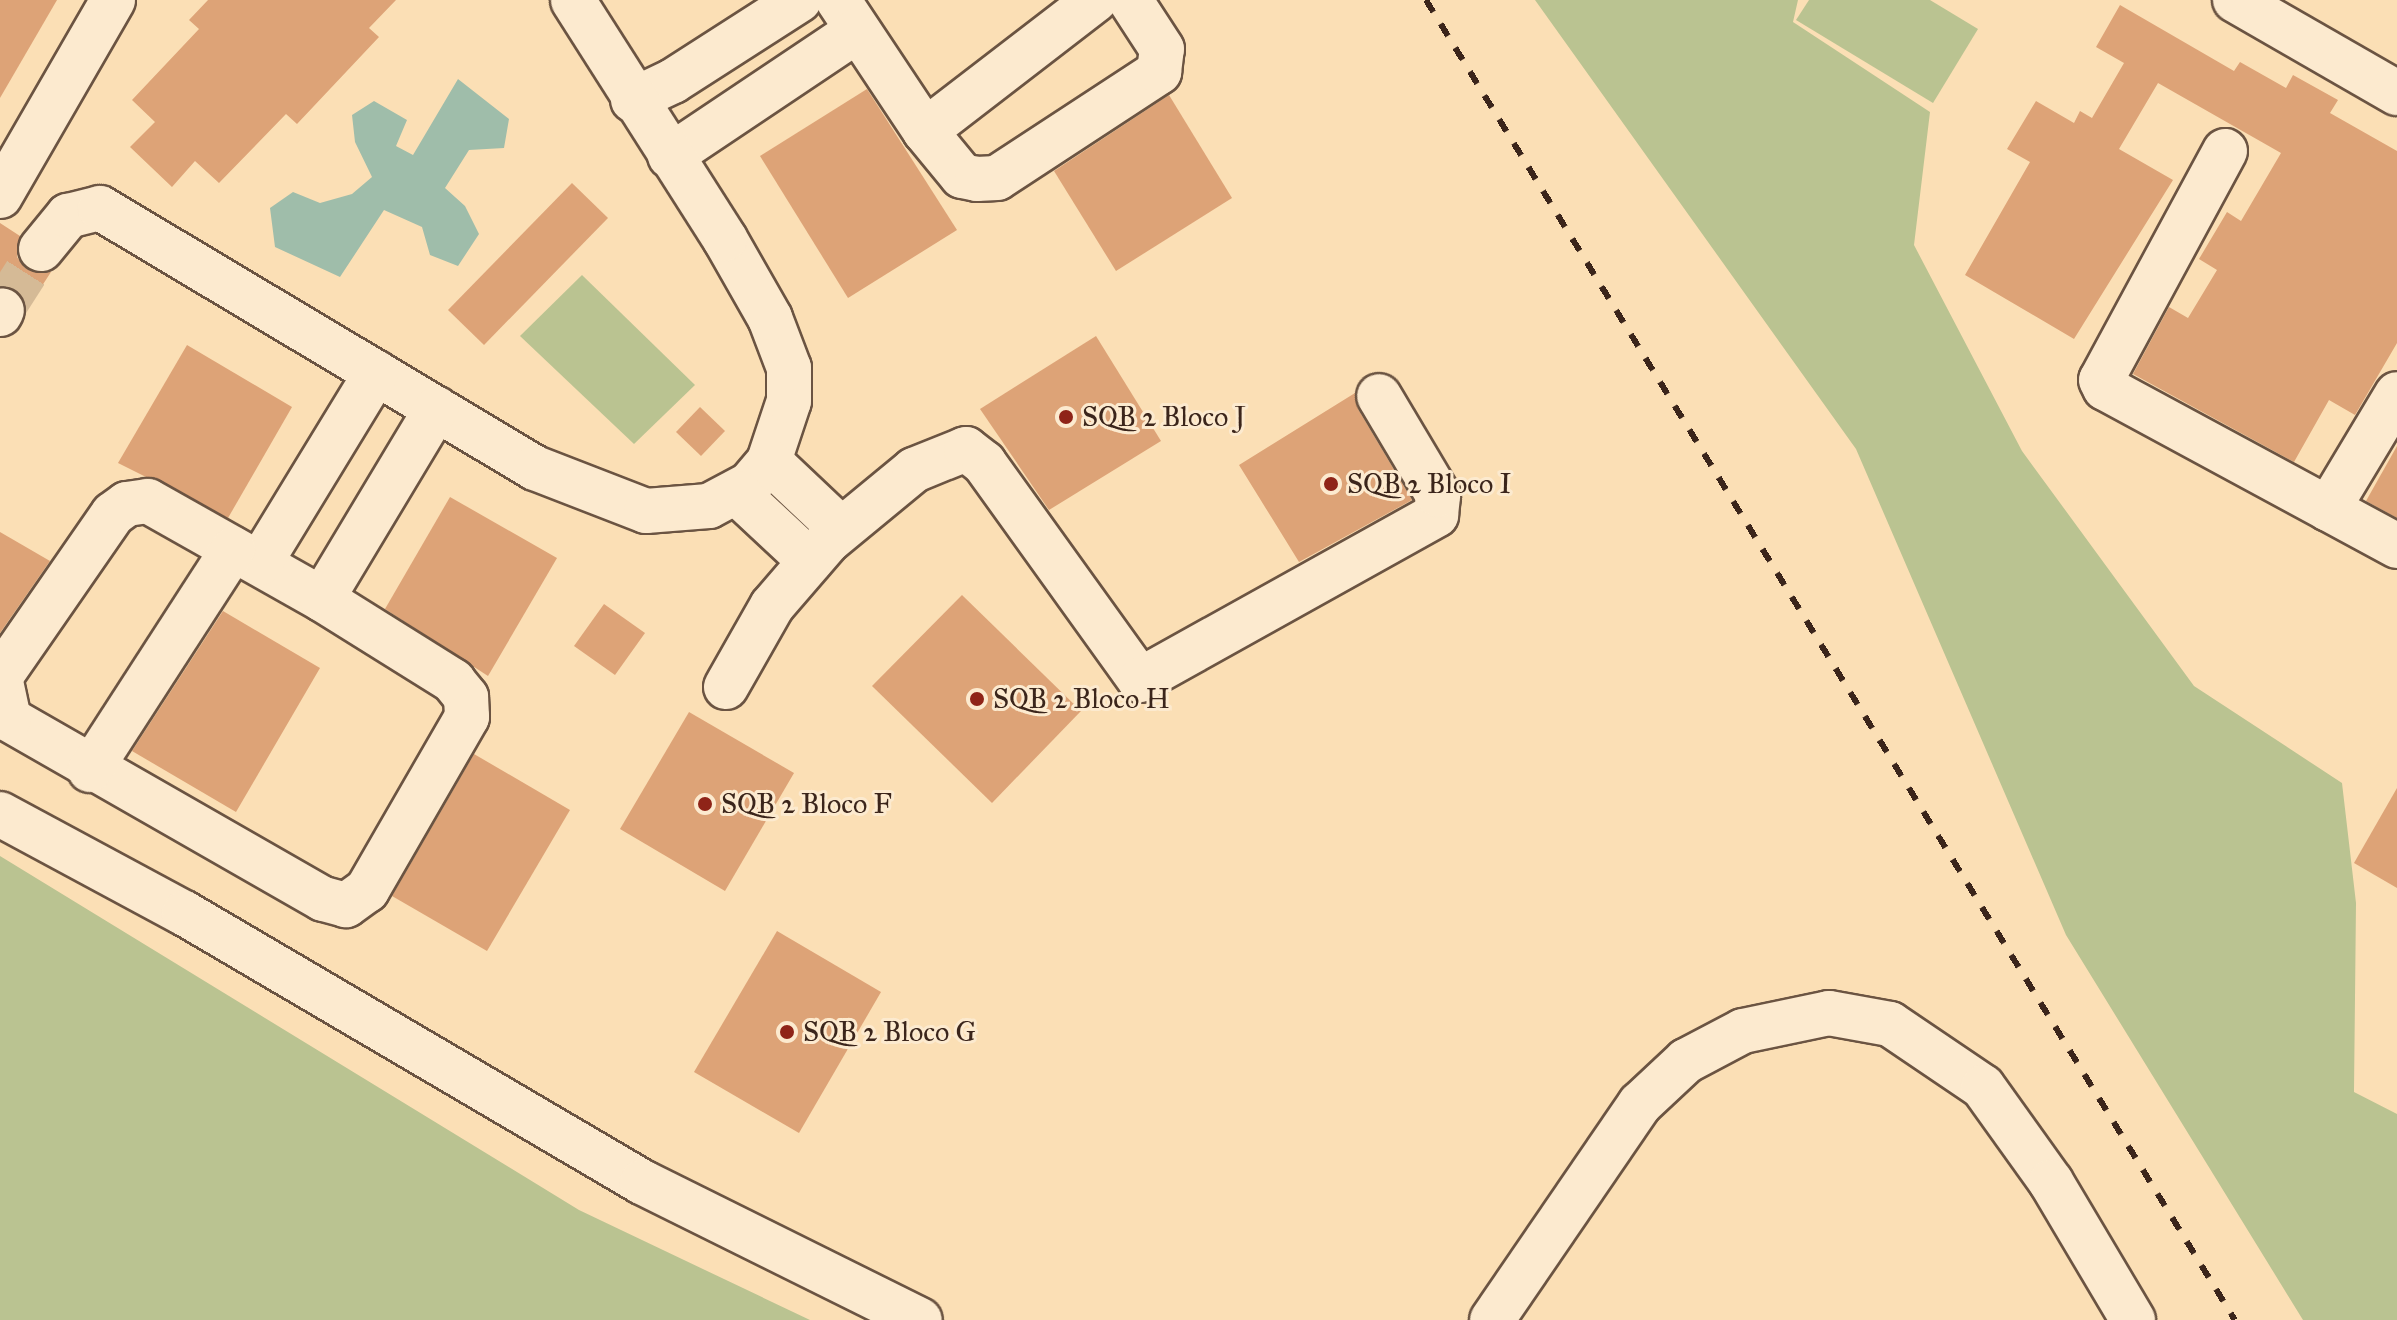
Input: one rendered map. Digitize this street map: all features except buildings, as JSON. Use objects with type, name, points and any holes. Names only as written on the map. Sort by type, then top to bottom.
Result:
[{"type":"street","points":[[41,249],[68,216],[100,208],[535,468],[618,504],[675,514],[737,493],[769,461],[786,415],[789,368],[763,305],[573,0]]},
{"type":"street","points":[[633,100],[699,64],[799,0]]},
{"type":"street","points":[[925,131],[1095,0]]},
{"type":"street","points":[[670,156],[731,114],[848,16],[925,131],[962,176],[997,178],[1159,72],[1162,49],[1130,0]]},
{"type":"street","points":[[2235,0],[2397,93]]},
{"type":"street","points":[[0,196],[116,1]]},
{"type":"street","points":[[699,64],[731,114]]},
{"type":"street","points":[[2225,151],[2101,380],[2397,546]]},
{"type":"street","points":[[90,770],[246,556],[332,445],[376,373]]},
{"type":"street","points":[[2328,509],[2397,394]]},
{"type":"street","points":[[726,687],[772,606],[841,529],[914,470],[945,452],[966,449],[984,463],[1140,680],[1436,515],[1438,495],[1379,396]]},
{"type":"street","points":[[322,599],[436,409]]},
{"type":"street","points":[[332,445],[392,482]]},
{"type":"street","points":[[769,461],[841,529]]},
{"type":"street","points":[[737,493],[810,561]]},
{"type":"street","points":[[148,501],[322,599],[453,681],[466,697],[467,717],[367,890],[346,905],[323,899],[90,770],[9,719],[0,677],[113,514],[127,504],[148,501]]},
{"type":"street","points":[[0,814],[184,913],[642,1182],[920,1320]]},
{"type":"street","points":[[1492,1320],[1640,1104],[1686,1061],[1743,1031],[1829,1013],[1890,1024],[1983,1087],[2051,1182],[2133,1320]]},
{"type":"green space","points":[[1535,0],[1798,0],[1793,22],[1930,112],[1914,245],[2022,451],[2194,686],[2342,783],[2356,903],[2354,1092],[2397,1114],[2397,1320],[2303,1320],[2066,935],[1856,449]]},
{"type":"green space","points":[[1809,0],[1930,0],[1978,29],[1933,103],[1796,20]]},
{"type":"green space","points":[[582,275],[695,385],[634,444],[520,336]]},
{"type":"green space","points":[[0,856],[579,1210],[810,1320],[0,1320]]},
{"type":"shaded area","points":[[458,79],[509,119],[504,148],[469,150],[445,188],[465,206],[479,234],[458,266],[430,255],[422,227],[384,210],[340,277],[275,247],[270,208],[293,192],[320,203],[352,194],[372,177],[355,142],[352,115],[374,101],[407,120],[396,146],[413,155]]},
{"type":"tunnel","points":[[2,310],[41,249]]},
{"type":"railway","points":[[1426,0],[2235,1320]]},
{"type":"place","name":"SQB 2 Bloco J","points":[[1066,417]]},
{"type":"place","name":"SQB 2 Bloco I","points":[[1331,484]]},
{"type":"place","name":"SQB 2 Bloco H","points":[[977,699]]},
{"type":"place","name":"SQB 2 Bloco F","points":[[705,804]]},
{"type":"place","name":"SQB 2 Bloco G","points":[[787,1032]]}]
